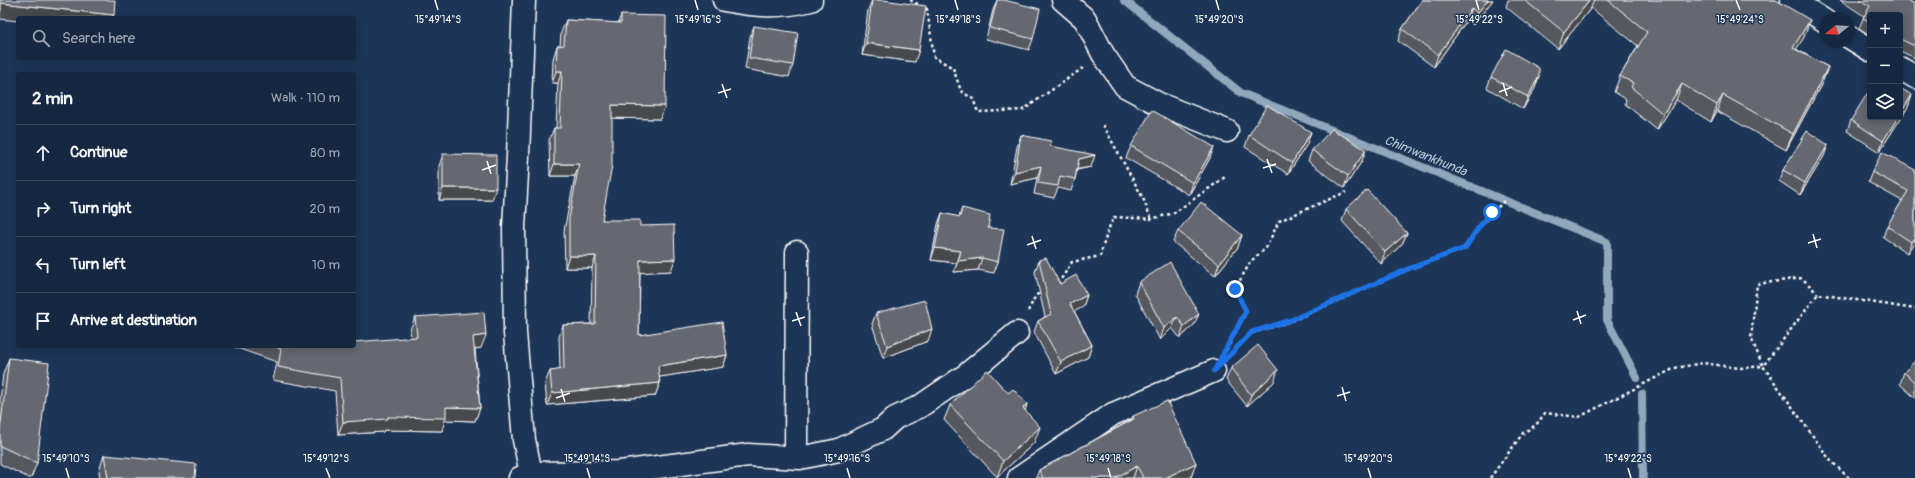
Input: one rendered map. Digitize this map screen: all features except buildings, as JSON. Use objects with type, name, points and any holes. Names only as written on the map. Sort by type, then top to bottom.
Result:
[{"type":"street","points":[[524,0],[514,227],[514,277],[515,333],[529,476],[620,472],[748,455],[796,457],[839,450],[883,428],[895,418],[919,407],[966,375],[1017,333]]},
{"type":"street","points":[[724,0],[750,5],[790,5],[812,0]]},
{"type":"street","points":[[1063,0],[1085,19],[1104,54],[1125,86],[1159,104],[1227,131]]},
{"type":"street","points":[[1792,0],[1819,17]]},
{"type":"street","points":[[1855,41],[1867,48]]},
{"type":"street","points":[[1903,70],[1915,77]]},
{"type":"street","points":[[796,457],[797,252]]},
{"type":"street","points":[[1019,478],[1113,414],[1214,371]]},
{"type":"street","points":[[620,472],[642,478]]},
{"type":"path","points":[[910,0],[927,9],[934,57],[953,68],[961,91],[973,99],[978,112],[1023,110],[1104,54]]},
{"type":"path","points":[[1103,125],[1143,198],[1151,219]]},
{"type":"path","points":[[1054,286],[1060,283],[1072,262],[1100,256],[1108,230],[1114,217],[1151,219],[1174,212],[1225,177]]},
{"type":"path","points":[[1214,371],[1246,311],[1235,289],[1251,261],[1266,248],[1279,222],[1346,192]]},
{"type":"path","points":[[1214,371],[1252,332],[1291,320],[1408,269],[1465,248],[1479,227],[1505,200]]},
{"type":"path","points":[[1849,478],[1830,460],[1763,366],[1751,338],[1757,284],[1802,278],[1818,294],[1915,310]]},
{"type":"path","points":[[1017,333],[1036,296],[1048,289]]},
{"type":"path","points":[[1490,478],[1523,433],[1536,425],[1545,413],[1579,417],[1675,368],[1703,363],[1739,368],[1763,366],[1818,294]]},
{"type":"waterway","name":"Chimwankhunda","points":[[1124,0],[1241,93],[1607,242],[1607,320],[1637,378]]},
{"type":"waterway","name":"Chimwankhunda","points":[[1642,394],[1643,478]]},
{"type":"route","points":[[1235,289],[1246,311],[1214,371],[1252,332],[1291,320],[1408,269],[1465,248],[1479,227],[1492,212]]}]
